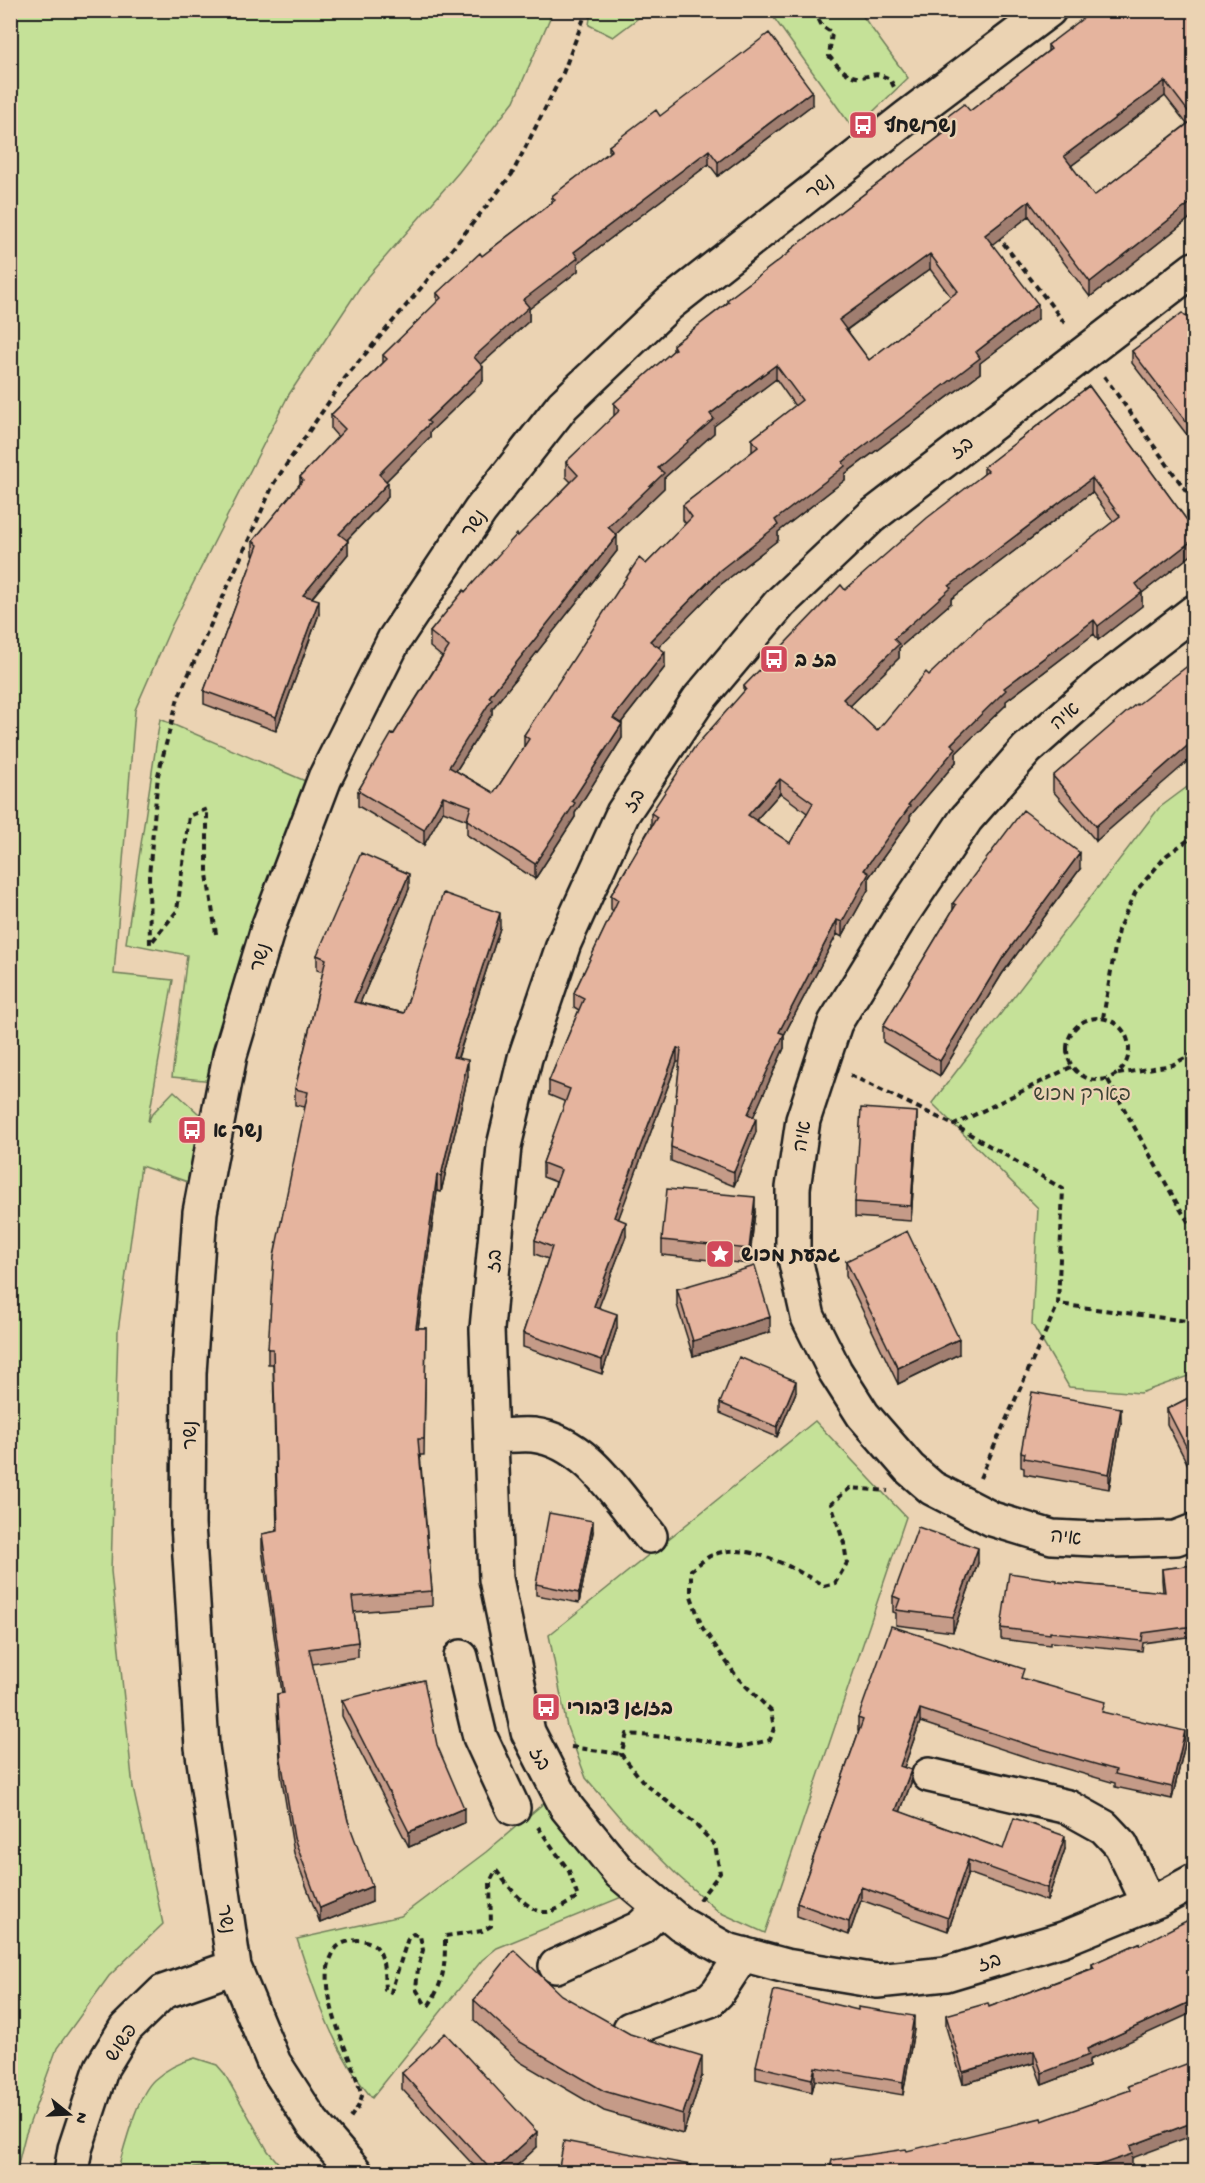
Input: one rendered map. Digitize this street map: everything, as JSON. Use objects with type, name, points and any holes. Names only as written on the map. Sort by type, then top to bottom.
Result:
[{"type":"street","name":"נשר","points":[[355,2172],[312,2122],[274,2063],[234,1967],[202,1747],[188,1524],[189,1373],[200,1212],[230,1055],[269,925],[326,778],[394,640],[480,511],[556,414],[669,304],[907,117],[1049,10]]},
{"type":"street","name":"בז","points":[[1194,269],[871,517],[780,603],[699,699],[623,813],[564,944],[525,1058],[504,1146],[487,1329],[496,1579],[528,1732],[567,1808],[620,1873],[671,1916],[726,1950],[786,1966],[877,1981],[946,1974],[1063,1939],[1149,1904],[1194,1881]]},
{"type":"street","name":"איה","points":[[1194,612],[1104,681],[1026,748],[966,819],[899,919],[835,1023],[803,1120],[793,1188],[793,1249],[808,1317],[835,1371],[863,1415],[910,1469],[932,1488],[992,1519],[1052,1537],[1115,1540],[1166,1539],[1194,1531]]},
{"type":"street","points":[[491,1436],[534,1435],[564,1444],[588,1460],[650,1536]]},
{"type":"street","points":[[516,1677],[464,1672],[480,1737],[524,1816]]},
{"type":"street","points":[[929,1775],[1068,1807],[1104,1827],[1121,1845],[1149,1904]]},
{"type":"street","points":[[556,1966],[671,1916]]},
{"type":"street","points":[[630,2029],[710,2000],[718,1992],[743,1954]]},
{"type":"street","name":"פשוש","points":[[71,2172],[75,2149],[102,2067],[126,2028],[163,1992],[234,1967]]},
{"type":"path","points":[[216,934],[207,874],[207,809],[189,816],[177,911],[150,945],[149,876],[158,775],[178,698],[274,483],[345,378],[512,174],[563,73],[587,10]]},
{"type":"path","points":[[814,10],[822,26],[832,33],[829,56],[844,72],[859,78],[876,73],[890,79],[907,117]]},
{"type":"path","points":[[993,230],[1086,351],[1194,502]]},
{"type":"path","points":[[1103,1018],[1118,930],[1136,891],[1167,855],[1194,836]]},
{"type":"path","points":[[1092,1018],[1103,1018],[1121,1028],[1129,1047],[1128,1057],[1117,1074],[1108,1080],[1098,1081],[1078,1075],[1067,1058],[1066,1047],[1068,1037],[1074,1028],[1092,1018]]},
{"type":"path","points":[[1117,1074],[1172,1065],[1194,1053]]},
{"type":"path","points":[[822,1062],[954,1125],[1063,1189],[1058,1304],[968,1506]]},
{"type":"path","points":[[954,1125],[1071,1067]]},
{"type":"path","points":[[1108,1080],[1194,1231]]},
{"type":"path","points":[[1058,1304],[1194,1322]]},
{"type":"path","points":[[621,1754],[627,1734],[695,1739],[740,1747],[770,1740],[774,1728],[771,1711],[736,1677],[702,1626],[691,1596],[691,1570],[711,1556],[739,1550],[790,1565],[824,1586],[836,1583],[847,1563],[844,1543],[831,1504],[850,1488],[887,1492],[910,1469]]},
{"type":"path","points":[[532,1741],[621,1754],[644,1783],[692,1821],[716,1845],[720,1872],[671,1916]]},
{"type":"path","points":[[331,2145],[358,2107],[362,2096],[333,2010],[328,1978],[329,1965],[335,1949],[343,1943],[362,1940],[375,1944],[380,1952],[385,1989],[391,1992],[408,1938],[413,1934],[420,1936],[423,1950],[416,1989],[425,2004],[429,2005],[439,1989],[445,1964],[445,1936],[482,1931],[491,1926],[490,1882],[495,1870],[515,1894],[534,1910],[547,1912],[578,1898],[569,1871],[524,1816]]},
{"type":"green space","points":[[11,11],[553,11],[514,101],[459,172],[362,284],[288,396],[172,625],[135,710],[114,974],[173,980],[148,1122],[152,1114],[174,1091],[211,1125],[191,1183],[141,1166],[118,1331],[111,1571],[133,1788],[163,1924],[109,1976],[57,2048],[25,2136],[16,2172],[11,2172]]},
{"type":"green space","points":[[591,11],[639,11],[641,16],[613,37],[589,25]]},
{"type":"green space","points":[[769,11],[859,11],[908,78],[854,130]]},
{"type":"green space","points":[[160,719],[310,783],[214,1081],[172,1077],[187,955],[126,943]]},
{"type":"green space","name":"פארק מכוש","points":[[1194,782],[1194,1374],[1140,1393],[1069,1387],[1032,1324],[1038,1208],[932,1103],[1159,808]]},
{"type":"green space","points":[[815,1421],[906,1517],[765,1933],[719,1912],[676,1874],[622,1820],[586,1778],[567,1727],[549,1635]]},
{"type":"green space","points":[[557,1792],[622,1897],[497,1948],[482,1960],[372,2098],[346,2062],[336,2042],[297,1939],[401,1916],[486,1852]]},
{"type":"green space","points":[[195,2058],[217,2065],[224,2073],[268,2151],[286,2172],[213,2172],[207,2166],[176,2172],[117,2172],[131,2124],[148,2088],[154,2080],[168,2070]]},
{"type":"building","points":[[1094,10],[1100,10],[1102,13],[1105,10],[1194,10],[1194,119],[1194,200],[1090,282],[1029,201],[985,235],[1038,304],[976,352],[980,358],[843,462],[845,466],[775,520],[778,525],[720,570],[650,641],[665,652],[613,718],[622,724],[572,801],[575,803],[535,864],[467,820],[471,806],[443,796],[424,830],[358,791],[392,733],[394,734],[449,647],[430,632],[464,590],[465,592],[517,534],[518,536],[578,475],[566,462],[620,410],[614,403],[675,349],[673,345],[729,302],[727,300],[947,131],[940,122],[964,104],[970,111],[1051,49],[1048,45]],"holes":[[[1165,81],[1194,119],[1094,196],[1064,156]],[[930,254],[958,291],[869,360],[839,320]],[[776,365],[802,400],[752,439],[758,447],[683,505],[692,517],[646,564],[639,558],[524,735],[529,739],[494,793],[449,767],[492,699],[489,697],[617,536],[608,527],[664,473],[658,468],[714,419],[710,414]]]},
{"type":"building","points":[[769,33],[812,91],[718,162],[709,150],[574,252],[578,258],[523,300],[529,307],[474,357],[483,367],[427,421],[430,423],[379,474],[388,483],[339,534],[348,541],[303,595],[319,600],[276,717],[204,691],[258,545],[253,541],[303,480],[300,477],[345,429],[331,415],[387,359],[383,355],[441,298],[437,293],[480,253],[482,256],[555,200],[552,196],[612,150],[609,146],[656,110],[660,116]]},
{"type":"building","points":[[1194,310],[1194,432],[1132,351],[1182,313],[1186,317]]},
{"type":"building","points":[[1089,386],[1194,530],[1194,539],[1136,584],[1142,592],[1098,626],[1094,620],[1004,688],[1006,690],[951,744],[956,748],[908,805],[910,806],[864,870],[869,873],[842,922],[837,920],[779,1032],[784,1034],[748,1114],[756,1118],[734,1172],[671,1147],[681,1049],[677,1048],[614,1217],[626,1222],[594,1306],[617,1314],[602,1360],[523,1333],[552,1247],[535,1240],[561,1170],[543,1163],[570,1089],[549,1081],[584,998],[574,993],[618,900],[611,895],[657,817],[651,813],[694,748],[746,689],[744,686],[841,585],[845,590],[927,518],[988,471],[984,467]],"holes":[[[1092,478],[1120,516],[986,620],[929,675],[926,672],[877,731],[843,699],[899,644],[894,639],[951,588],[949,586]],[[780,779],[813,803],[790,843],[748,815]]]},
{"type":"building","points":[[1194,661],[1194,740],[1096,826],[1053,776],[1136,704]]},
{"type":"building","points":[[1023,810],[1080,853],[1002,959],[940,1061],[883,1026],[956,905],[953,903]]},
{"type":"building","points":[[361,853],[409,874],[354,1002],[404,1013],[443,893],[500,913],[453,1057],[468,1060],[441,1176],[437,1175],[416,1328],[426,1328],[424,1439],[418,1439],[432,1591],[352,1597],[358,1642],[309,1649],[348,1821],[372,1886],[320,1908],[294,1838],[281,1759],[277,1694],[284,1693],[262,1534],[278,1531],[273,1349],[268,1349],[274,1256],[308,1092],[295,1089],[326,959],[317,955]]},
{"type":"building","points":[[861,1108],[917,1112],[911,1206],[855,1202]]},
{"type":"building","points":[[667,1189],[755,1197],[749,1249],[662,1240]]},
{"type":"building","points":[[907,1231],[959,1339],[898,1368],[846,1261]]},
{"type":"building","points":[[755,1266],[770,1317],[693,1341],[677,1289]]},
{"type":"building","points":[[739,1357],[796,1381],[777,1427],[720,1403]]},
{"type":"building","points":[[1032,1392],[1121,1408],[1109,1474],[1024,1458],[1025,1453],[1021,1452]]},
{"type":"building","points":[[1194,1395],[1194,1449],[1189,1452],[1167,1409]]},
{"type":"building","points":[[549,1513],[593,1521],[579,1593],[536,1584]]},
{"type":"building","points":[[918,1527],[978,1548],[953,1617],[896,1610],[900,1599],[893,1596]]},
{"type":"building","points":[[1194,1565],[1194,1626],[1143,1633],[1142,1641],[1001,1628],[1009,1573],[1057,1580],[1057,1582],[1165,1592],[1162,1569]]},
{"type":"building","points":[[891,1626],[1024,1669],[1021,1678],[1105,1702],[1102,1712],[1185,1731],[1172,1787],[1115,1774],[1116,1770],[1032,1746],[920,1709],[900,1766],[911,1770],[896,1810],[1003,1849],[1014,1818],[1065,1836],[1047,1888],[968,1860],[948,1918],[861,1887],[849,1922],[797,1903],[863,1720],[858,1718]]},
{"type":"building","points":[[424,1680],[437,1745],[464,1808],[409,1832],[342,1700]]},
{"type":"building","points":[[1194,1917],[1194,2000],[1087,2049],[1089,2055],[1042,2073],[1034,2051],[963,2072],[946,2015],[988,2003],[989,2007],[1094,1968],[1092,1964],[1139,1943],[1140,1945]]},
{"type":"building","points":[[514,1950],[561,1995],[630,2034],[702,2056],[683,2114],[604,2091],[520,2042],[474,2000]]},
{"type":"building","points":[[774,1990],[858,2010],[858,2007],[914,2016],[903,2082],[815,2067],[812,2079],[756,2066]]},
{"type":"building","points":[[445,2033],[537,2132],[493,2172],[402,2073]]},
{"type":"building","points":[[1194,2061],[1194,2122],[1130,2146],[1132,2154],[1079,2172],[829,2172],[832,2160],[906,2149],[907,2151],[1041,2118],[1042,2121],[1130,2090],[1128,2086]]},
{"type":"building","points":[[564,2141],[691,2165],[689,2172],[558,2172]]},
{"type":"place","name":"נשר/שחף","points":[[863,125]]},
{"type":"place","name":"בז ב","points":[[774,659]]},
{"type":"place","name":"נשר א","points":[[192,1130]]},
{"type":"place","name":"גבעת מכוש","points":[[720,1254]]},
{"type":"place","name":"בז/גן ציבורי","points":[[546,1707]]}]
